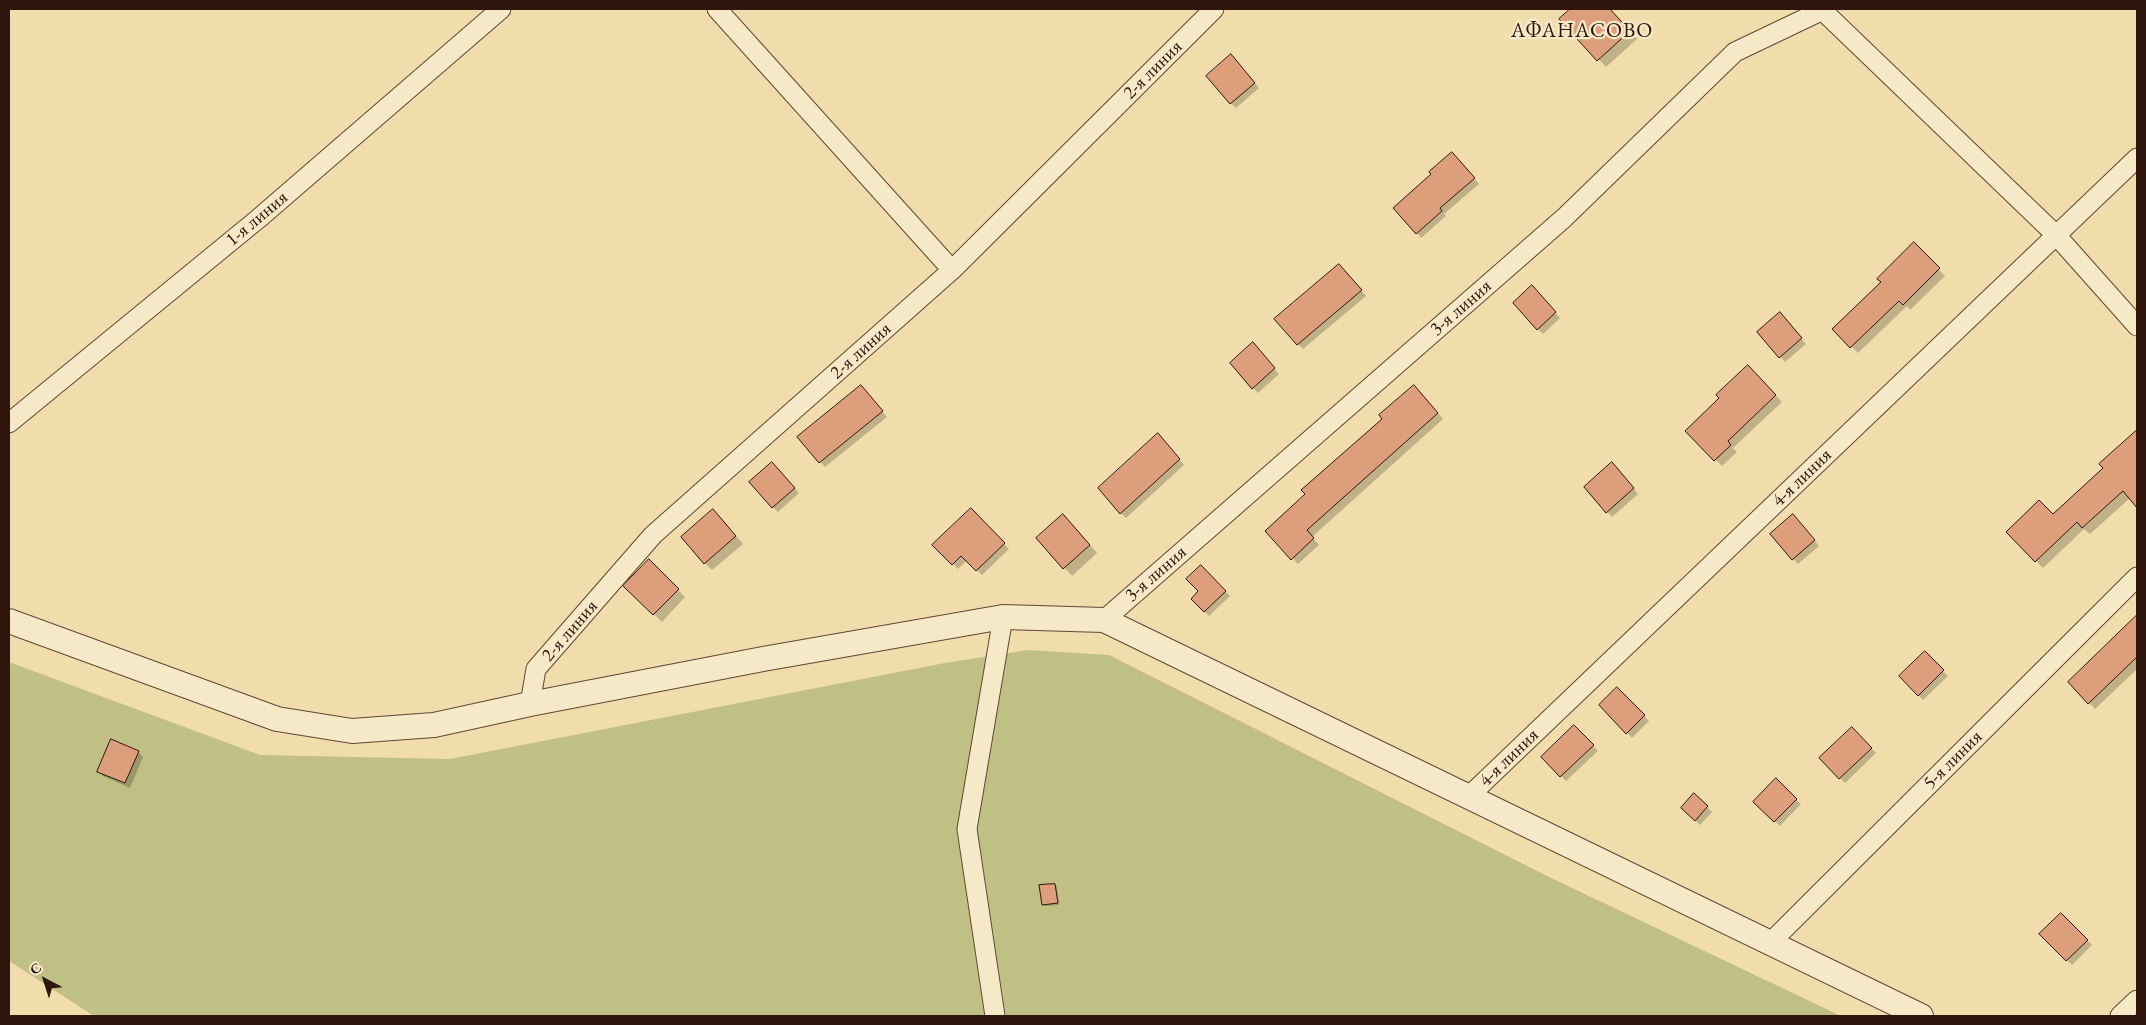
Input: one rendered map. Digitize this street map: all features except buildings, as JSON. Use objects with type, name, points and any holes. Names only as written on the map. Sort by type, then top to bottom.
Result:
[{"type":"street","name":"1-я линия","points":[[9,423],[258,219],[501,9]]},
{"type":"street","points":[[717,9],[952,270]]},
{"type":"street","name":"2-я линия","points":[[530,704],[536,669],[653,535],[952,270],[1214,9]]},
{"type":"street","points":[[1823,9],[2056,235],[2137,326]]},
{"type":"street","name":"3-я линия","points":[[1104,620],[1564,218],[1735,52],[1823,9]]},
{"type":"street","name":"4-я линия","points":[[1467,798],[2137,158]]},
{"type":"street","name":"5-я линия","points":[[1770,943],[2137,577]]},
{"type":"street","points":[[995,1016],[967,829],[1003,617]]},
{"type":"street","points":[[9,621],[277,719],[352,731],[434,725],[530,704],[763,659],[1003,617],[1104,620],[1467,798],[1921,1016]]},
{"type":"street","points":[[2120,1016],[2137,1000]]},
{"type":"shaded area","points":[[1028,650],[1109,655],[1547,876],[1841,1016],[94,1016],[9,961],[9,662],[260,755],[450,759],[945,663]]},
{"type":"district","name":"АФАНАСОВО","points":[[1582,31]]}]
